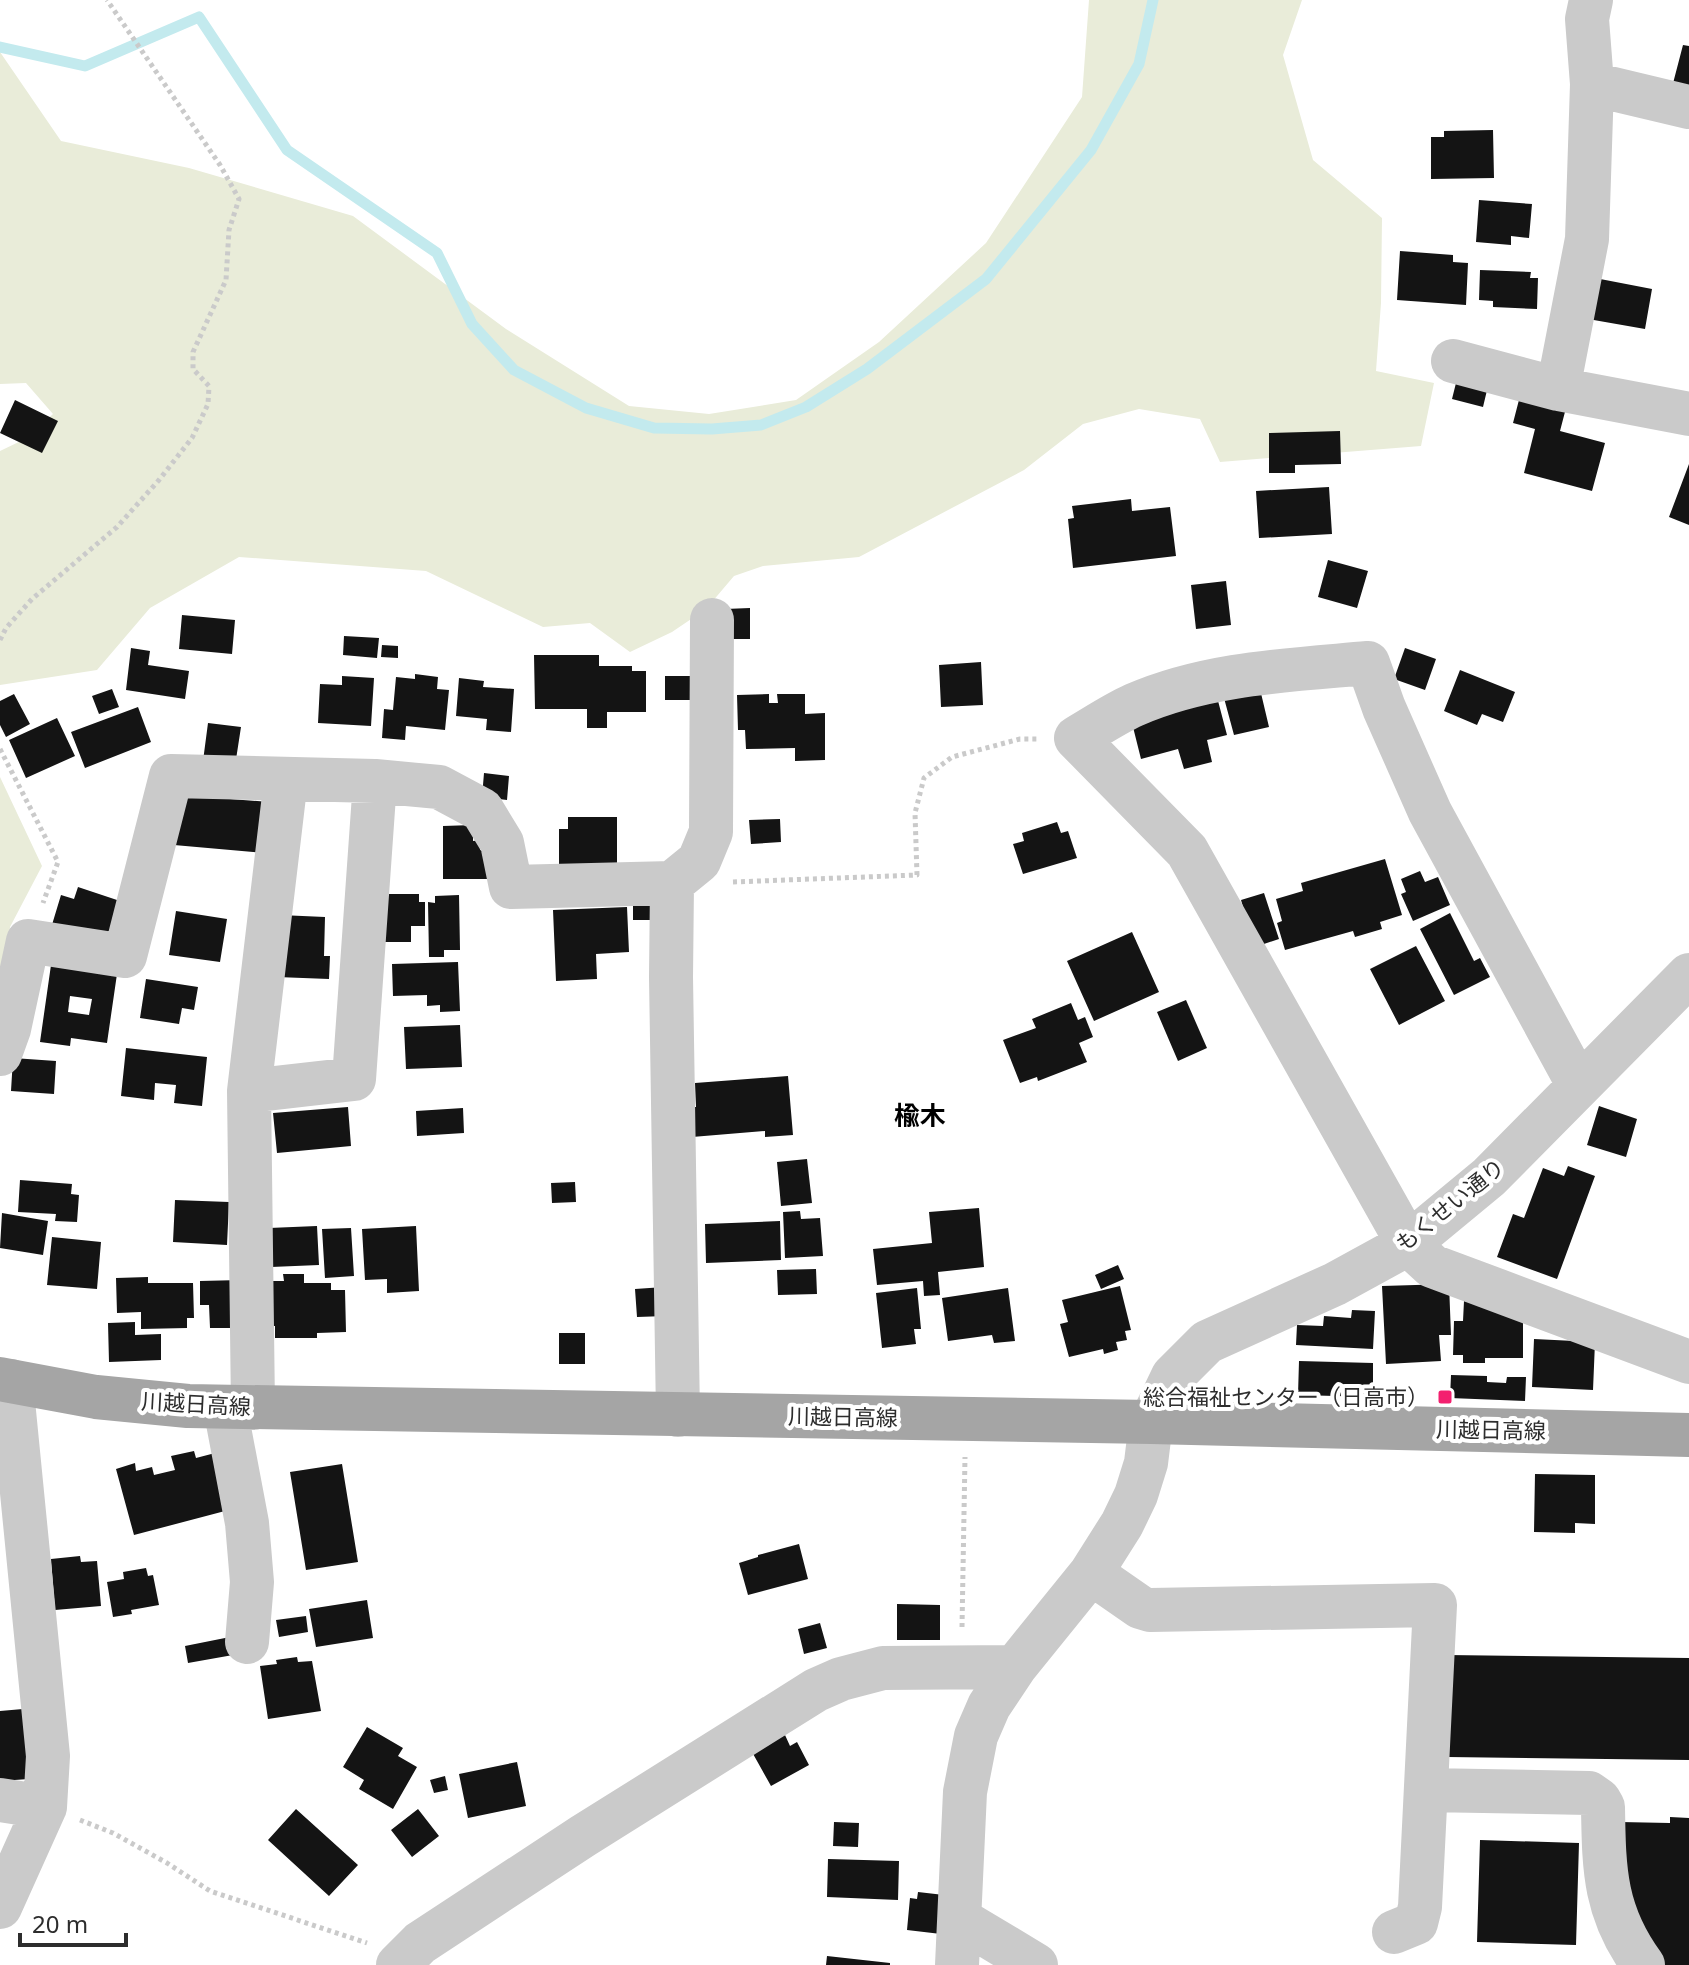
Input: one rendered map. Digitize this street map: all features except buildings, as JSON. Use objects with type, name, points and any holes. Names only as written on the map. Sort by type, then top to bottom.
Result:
[{"type":"main road","name":"川越日高線","points":[[5,1380],[96,1397],[188,1406],[1151,1422],[1689,1435]]},
{"type":"street","points":[[1558,389],[1587,239],[1592,84],[1587,19],[1591,0]]},
{"type":"street","points":[[1592,84],[1689,107]]},
{"type":"street","points":[[1453,361],[1558,389],[1689,414]]},
{"type":"street","points":[[0,1054],[9,1029],[28,941],[125,956],[171,776],[375,781],[439,787],[482,810],[502,843],[511,887],[672,883],[699,861],[711,832],[712,620]]},
{"type":"street","points":[[1579,1086],[1430,812],[1384,708],[1368,663],[1266,673],[1190,686],[1134,705],[1076,738],[1187,851],[1408,1244],[1432,1266],[1689,1362]]},
{"type":"street","points":[[247,1642],[252,1582],[239,1407],[249,1091],[286,779]]},
{"type":"street","points":[[249,1091],[354,1079],[375,781]]},
{"type":"street","points":[[672,883],[678,1415]]},
{"type":"street","name":"もくせい通り","points":[[957,1965],[965,1792],[976,1736],[989,1706],[1015,1667],[1091,1573],[1122,1524],[1136,1495],[1146,1463],[1151,1422],[1173,1376],[1207,1342],[1335,1284],[1408,1244],[1489,1177],[1689,975]]},
{"type":"street","points":[[0,1907],[45,1807],[48,1756],[5,1380]]},
{"type":"street","points":[[1091,1573],[1140,1607],[1150,1610],[1435,1605],[1420,1907],[1416,1923],[1394,1932]]},
{"type":"street","points":[[402,1962],[420,1943],[583,1836],[816,1690],[841,1679],[883,1668],[1015,1667]]},
{"type":"street","points":[[1426,1790],[1589,1793],[1599,1800],[1603,1807],[1608,1890],[1625,1938],[1643,1965]]},
{"type":"street","points":[[0,1800],[45,1807]]},
{"type":"street","points":[[961,1920],[1036,1965]]},
{"type":"path","points":[[0,640],[6,628],[32,599],[117,527],[159,480],[192,438],[208,404],[209,386],[193,369],[193,352],[226,280],[229,230],[239,199],[220,165],[107,0]]},
{"type":"path","points":[[730,882],[917,875],[915,813],[924,778],[952,757],[1020,739],[1076,738]]},
{"type":"path","points":[[0,749],[58,862],[28,941]]},
{"type":"path","points":[[961,1668],[966,1420]]},
{"type":"path","points":[[45,1807],[113,1833],[210,1891],[361,1940],[402,1962]]},
{"type":"green space","points":[[1089,0],[1302,0],[1283,55],[1313,160],[1382,218],[1376,371],[1434,383],[1421,446],[1220,462],[1200,419],[1139,409],[1083,424],[1024,470],[859,557],[763,566],[734,576],[706,609],[672,632],[630,652],[590,623],[543,627],[426,571],[239,557],[150,608],[97,670],[0,685],[0,451],[25,439],[53,414],[26,383],[0,384],[0,52],[61,141],[189,168],[353,216],[506,329],[629,406],[709,414],[796,400],[879,342],[986,243],[1082,97]]},
{"type":"green space","points":[[0,777],[42,866],[10,927],[0,1023]]},
{"type":"waterway","points":[[0,47],[85,66],[199,17],[287,150],[437,253],[472,324],[514,370],[586,408],[654,428],[712,429],[761,425],[806,407],[867,369],[986,279],[1091,150],[1139,64],[1153,0]]},
{"type":"place","name":"総合福祉センター（日高市）","points":[[1445,1397]]},
{"type":"district","name":"楡木","points":[[920,1116]]}]
